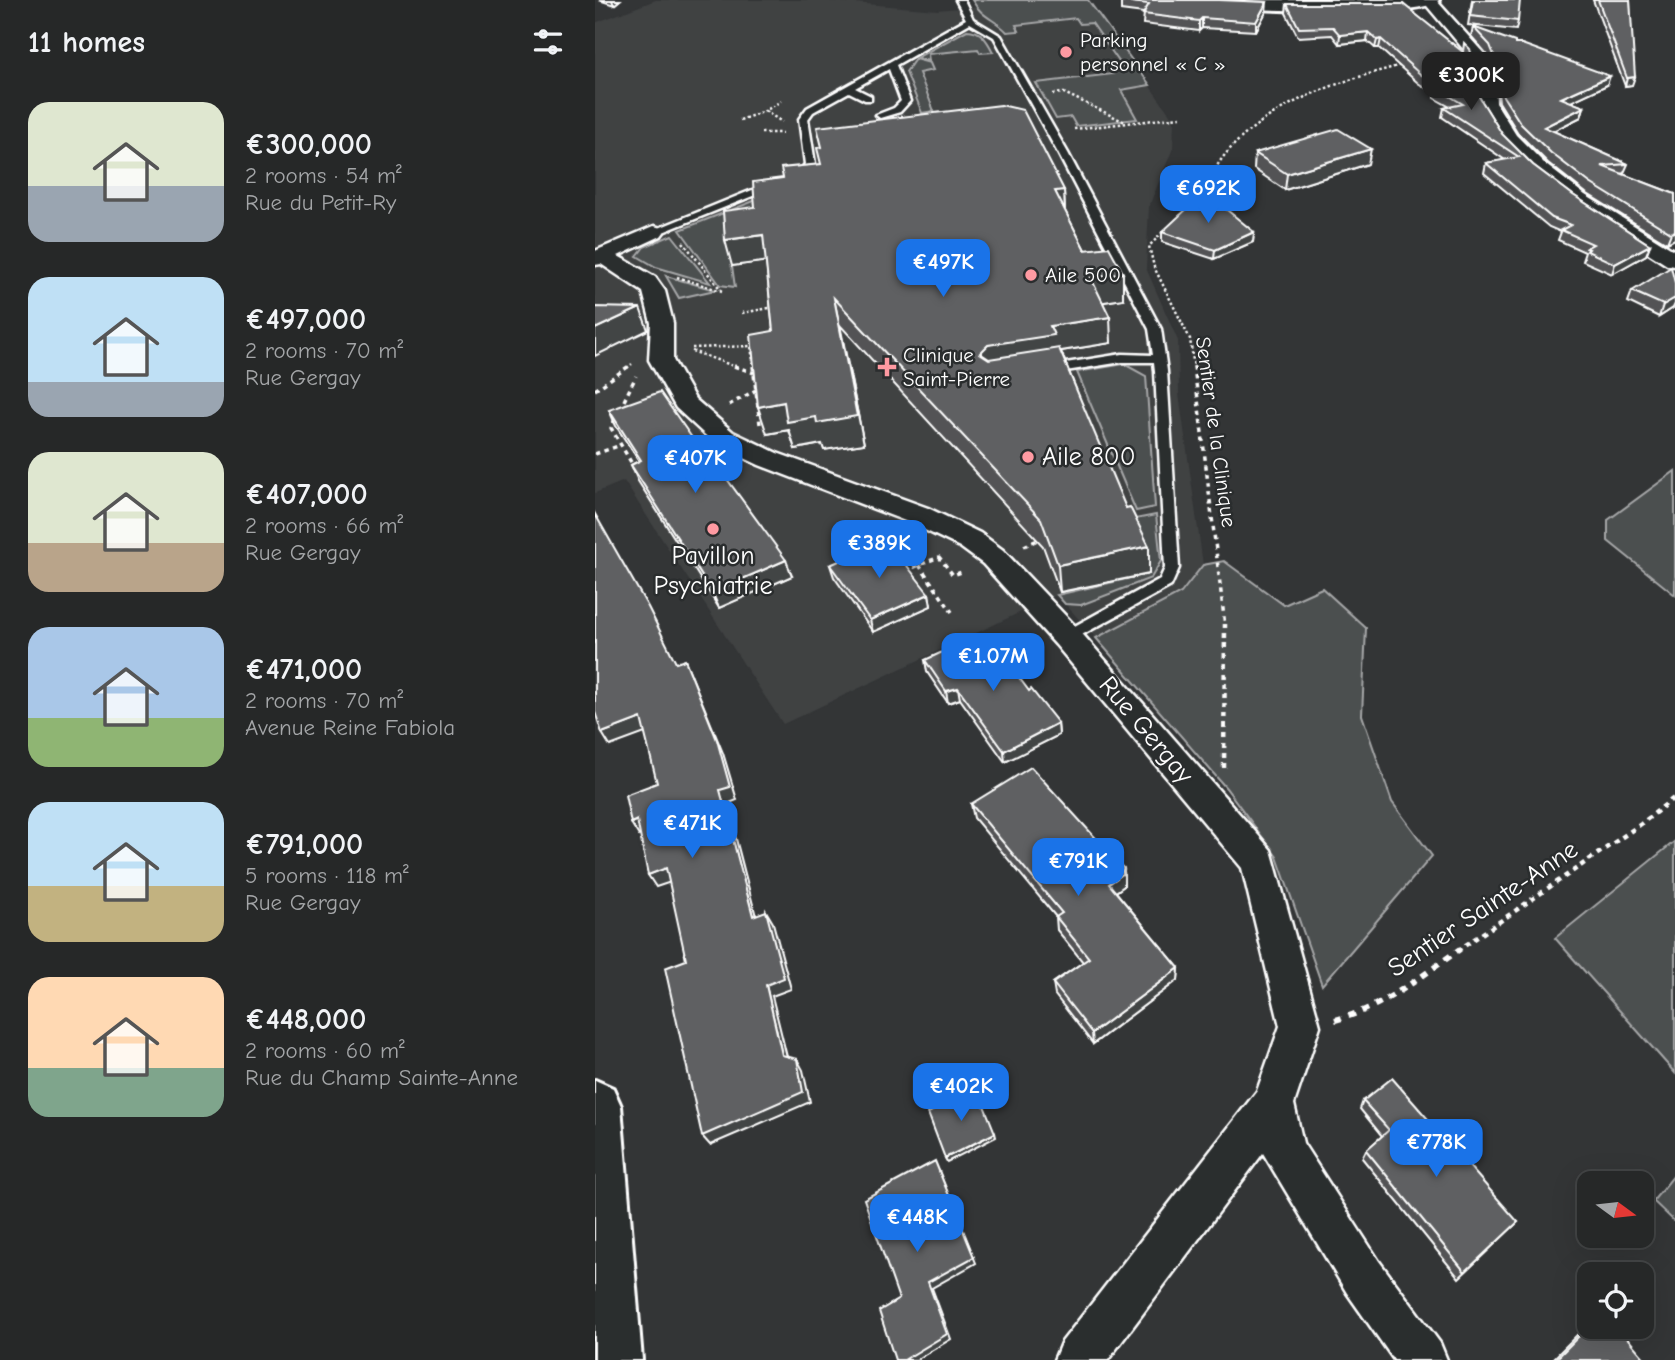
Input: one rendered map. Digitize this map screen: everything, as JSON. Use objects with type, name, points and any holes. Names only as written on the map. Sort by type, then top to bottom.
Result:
[{"type":"main road","points":[[1200,0],[1291,7],[1430,0]]},
{"type":"main road","points":[[595,1106],[613,1360]]},
{"type":"street","points":[[1430,0],[1467,47],[1477,55],[1486,81],[1487,103],[1509,138],[1539,169],[1578,200],[1675,260]]},
{"type":"street","points":[[599,258],[654,232]]},
{"type":"street","name":"Rue Gergay","points":[[599,258],[647,282],[655,291],[662,323],[647,357],[661,360],[685,403],[724,438],[768,459],[918,515],[970,540],[993,557],[1067,637],[1258,862],[1300,1026]]},
{"type":"street","points":[[1078,1360],[1185,1223],[1273,1104],[1300,1026]]},
{"type":"street","points":[[1273,1104],[1283,1151],[1363,1277],[1423,1360]]},
{"type":"lane","points":[[960,0],[969,20],[997,36],[1155,329],[1172,568],[1166,582],[1067,637]]},
{"type":"lane","points":[[654,232],[803,173],[810,164],[803,119],[826,101],[969,20]]},
{"type":"lane","points":[[880,115],[908,106],[891,64]]},
{"type":"lane","points":[[848,88],[868,98]]},
{"type":"lane","points":[[826,101],[841,108],[826,101]]},
{"type":"lane","points":[[1030,121],[1044,119]]},
{"type":"lane","points":[[1031,373],[1122,358],[1159,359]]},
{"type":"path","name":"Sentier de la Clinique","points":[[1211,806],[1223,792],[1226,648],[1224,601],[1190,339],[1181,316],[1149,257],[1149,246],[1204,191],[1227,152],[1245,134],[1270,116],[1313,93],[1408,64]]},
{"type":"path","points":[[1054,98],[1053,94],[1064,93],[1128,123]]},
{"type":"path","points":[[740,120],[765,111],[781,101]]},
{"type":"path","points":[[765,111],[786,124]]},
{"type":"path","points":[[1080,129],[1181,117]]},
{"type":"path","points":[[761,133],[782,133]]},
{"type":"path","points":[[671,275],[722,290],[681,239]]},
{"type":"path","points":[[742,313],[775,307]]},
{"type":"path","points":[[754,373],[684,348],[751,346],[761,426]]},
{"type":"path","points":[[595,390],[647,357]]},
{"type":"path","points":[[638,474],[611,428],[647,357]]},
{"type":"path","points":[[721,410],[756,390]]},
{"type":"path","points":[[623,402],[634,409]]},
{"type":"path","points":[[595,454],[621,445]]},
{"type":"path","points":[[1020,547],[1051,536]]},
{"type":"path","points":[[904,572],[939,557],[953,575],[969,569]]},
{"type":"path","points":[[919,565],[952,612]]},
{"type":"path","name":"Sentier Sainte-Anne","points":[[1300,1026],[1347,1017],[1401,990],[1641,824],[1675,797]]},
{"type":"shaded area","name":"Clinique Saint-Pierre","points":[[656,0],[818,0],[937,10],[1047,0],[1088,0],[1174,120],[1173,148],[1149,206],[1146,268],[1178,341],[1179,394],[1203,565],[1181,593],[1096,638],[1057,595],[783,724],[624,481],[595,493],[595,23]]},
{"type":"shaded area","points":[[972,0],[1088,0],[1150,85],[1121,90],[1137,119],[1076,126],[1071,117],[1056,119],[1036,83],[1113,74],[1110,68],[1122,66],[1092,23],[1080,24],[1076,18],[1016,25],[1019,31],[1007,32],[980,11]]},
{"type":"shaded area","points":[[967,30],[983,36],[993,52],[980,53],[978,49],[928,54],[929,61],[916,58]]},
{"type":"shaded area","points":[[915,59],[930,63],[933,70],[919,73],[934,111],[922,113],[906,72]]},
{"type":"shaded area","points":[[815,177],[732,266],[735,287],[720,285],[680,230]]},
{"type":"shaded area","points":[[672,235],[710,283],[656,267],[637,256],[644,247]]},
{"type":"shaded area","points":[[666,276],[715,290],[679,298]]},
{"type":"shaded area","points":[[1124,364],[1146,376],[1155,507],[1136,511],[1077,372]]},
{"type":"shaded area","points":[[1675,471],[1675,595],[1608,541],[1608,520]]},
{"type":"shaded area","points":[[1156,515],[1161,561],[1151,578],[1081,605],[1065,604],[1057,595],[1148,574],[1125,521]]},
{"type":"shaded area","points":[[1224,561],[1284,605],[1322,588],[1366,628],[1362,715],[1392,802],[1432,856],[1322,985],[1277,857],[1226,788],[1096,638],[1181,593],[1203,565]]},
{"type":"shaded area","points":[[1675,841],[1675,1073],[1555,938]]},
{"type":"shaded area","points":[[1675,1174],[1675,1222],[1654,1200]]},
{"type":"building","points":[[1121,0],[1267,2],[1256,22],[1202,18],[1199,21],[1143,14],[1149,4]]},
{"type":"building","points":[[1473,0],[1520,0],[1518,21],[1470,16]]},
{"type":"building","points":[[1598,0],[1630,0],[1635,77],[1627,78]]},
{"type":"building","points":[[1287,4],[1403,4],[1463,52],[1464,43],[1470,49],[1478,95],[1502,134],[1533,165],[1573,195],[1650,245],[1615,264],[1587,251],[1589,249],[1586,248],[1593,244],[1561,230],[1571,225],[1552,218],[1486,163],[1519,157],[1444,108],[1463,104],[1436,88],[1441,87],[1420,74],[1381,39],[1377,40],[1368,32],[1340,35],[1333,27],[1299,28]]},
{"type":"building","points":[[1473,27],[1610,76],[1561,98],[1584,107],[1544,127],[1628,164],[1602,166],[1675,194],[1675,231],[1671,233],[1590,183],[1551,153],[1521,124],[1501,93],[1500,71],[1490,45]]},
{"type":"building","points":[[1001,105],[1023,110],[1064,190],[1055,191],[1085,250],[1109,247],[1123,273],[1091,278],[1110,317],[1050,326],[1054,335],[988,345],[980,353],[989,359],[1059,348],[1126,508],[1130,507],[1149,546],[1058,565],[1041,519],[834,298],[857,416],[817,423],[816,417],[787,422],[784,402],[758,407],[751,335],[773,331],[763,235],[725,240],[723,211],[755,207],[753,182],[783,178],[781,168],[821,164],[817,148],[822,147],[817,127]]},
{"type":"building","points":[[1338,129],[1371,149],[1287,174],[1255,153]]},
{"type":"building","points":[[1205,192],[1254,232],[1215,250],[1162,232]]},
{"type":"building","points":[[1671,267],[1675,298],[1663,305],[1632,291]]},
{"type":"building","points":[[595,307],[640,308],[595,329]]},
{"type":"building","name":"Pavillon Psychiatrie","points":[[660,392],[786,560],[712,592],[631,465],[641,460],[609,410]]},
{"type":"building","points":[[595,514],[648,607],[676,663],[685,660],[717,740],[730,787],[720,790],[753,916],[766,911],[784,978],[766,985],[782,1055],[797,1059],[803,1092],[702,1136],[665,968],[686,960],[666,868],[648,875],[637,820],[631,823],[625,795],[657,783],[641,718],[602,733],[595,712]]},
{"type":"building","points":[[887,540],[929,594],[870,620],[830,565]]},
{"type":"building","points":[[971,639],[986,659],[1000,652],[1029,691],[1031,689],[1058,723],[1004,751],[958,688],[946,691],[925,660]]},
{"type":"building","points":[[1031,767],[1124,869],[1121,871],[1124,873],[1109,884],[1179,968],[1092,1033],[1053,983],[1089,958],[1056,917],[1062,913],[971,804]]},
{"type":"building","points":[[1392,1078],[1518,1222],[1465,1272],[1366,1150],[1389,1130],[1363,1101]]},
{"type":"building","points":[[977,1088],[995,1133],[945,1158],[928,1113]]},
{"type":"building","points":[[935,1161],[974,1257],[928,1282],[947,1334],[904,1360],[895,1360],[879,1311],[899,1299],[864,1199]]},
{"type":"building","points":[[1577,1338],[1628,1339],[1646,1360],[1555,1360]]},
{"type":"place","name":"Parking personnel « C »","points":[[1066,52]]},
{"type":"place","name":"Aile 500","points":[[1031,275]]},
{"type":"place","name":"Clinique Saint-Pierre","points":[[887,367]]},
{"type":"place","name":"Aile 800","points":[[1028,457]]},
{"type":"place","name":"Pavillon Psychiatrie","points":[[713,529]]}]
